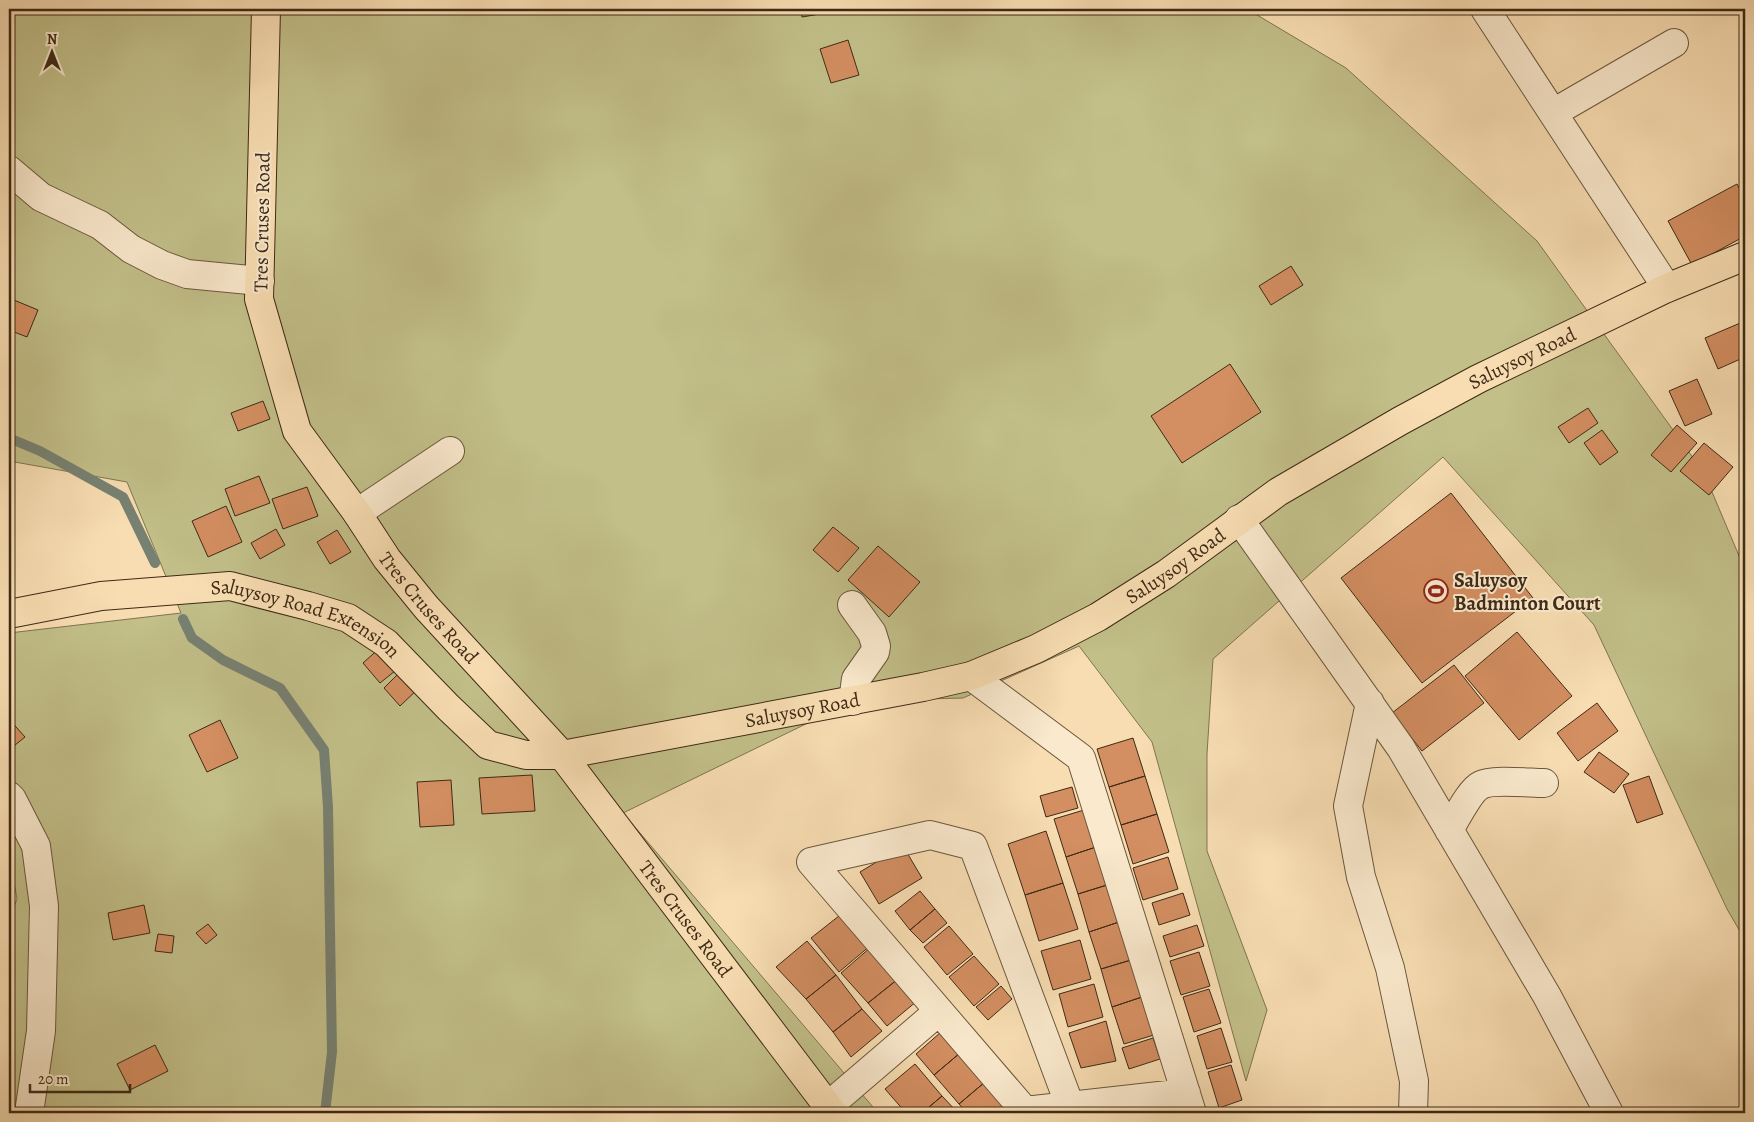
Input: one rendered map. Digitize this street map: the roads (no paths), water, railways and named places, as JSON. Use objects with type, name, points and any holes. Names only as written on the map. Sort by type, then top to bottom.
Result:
[{"type":"main road","name":"Tres Cruses Road","points":[[266,9],[259,299],[297,431],[357,513],[387,559],[426,607],[562,755],[830,1110]]},
{"type":"main road","name":"Saluysoy Road","points":[[562,755],[923,688],[971,676],[1036,649],[1098,617],[1166,574],[1278,492],[1400,421],[1478,379],[1667,288],[1745,256]]},
{"type":"main road","name":"Saluysoy Road Extension","points":[[9,614],[101,596],[230,586],[290,601],[348,618],[386,643],[488,745],[526,755],[562,755]]},
{"type":"street","points":[[1485,9],[1667,288]]},
{"type":"street","points":[[1553,113],[1674,43]]},
{"type":"street","points":[[9,170],[41,196],[100,225],[131,250],[162,265],[187,274],[260,282]]},
{"type":"street","points":[[357,513],[450,451]]},
{"type":"street","points":[[1239,519],[1401,748],[1547,996],[1609,1113]]},
{"type":"street","points":[[852,605],[872,633],[876,646],[875,652],[856,679],[853,701]]},
{"type":"street","points":[[971,676],[1081,758],[1189,1103],[1070,1106],[1025,1111],[811,862],[930,835],[973,846],[1070,1106]]},
{"type":"street","points":[[1370,704],[1348,806],[1361,877],[1390,968],[1414,1081],[1413,1113]]},
{"type":"street","points":[[1449,830],[1470,796],[1481,784],[1506,781],[1544,784]]},
{"type":"street","points":[[9,796],[36,846],[44,906],[41,1031],[30,1113]]},
{"type":"street","points":[[830,1110],[939,1011]]},
{"type":"waterway","points":[[9,438],[40,451],[123,497],[155,563]]},
{"type":"waterway","points":[[183,619],[192,638],[223,660],[280,688],[324,750],[328,807],[332,1052],[325,1113]]},
{"type":"place","name":"Saluysoy Badminton Court","points":[[1436,591]]}]
